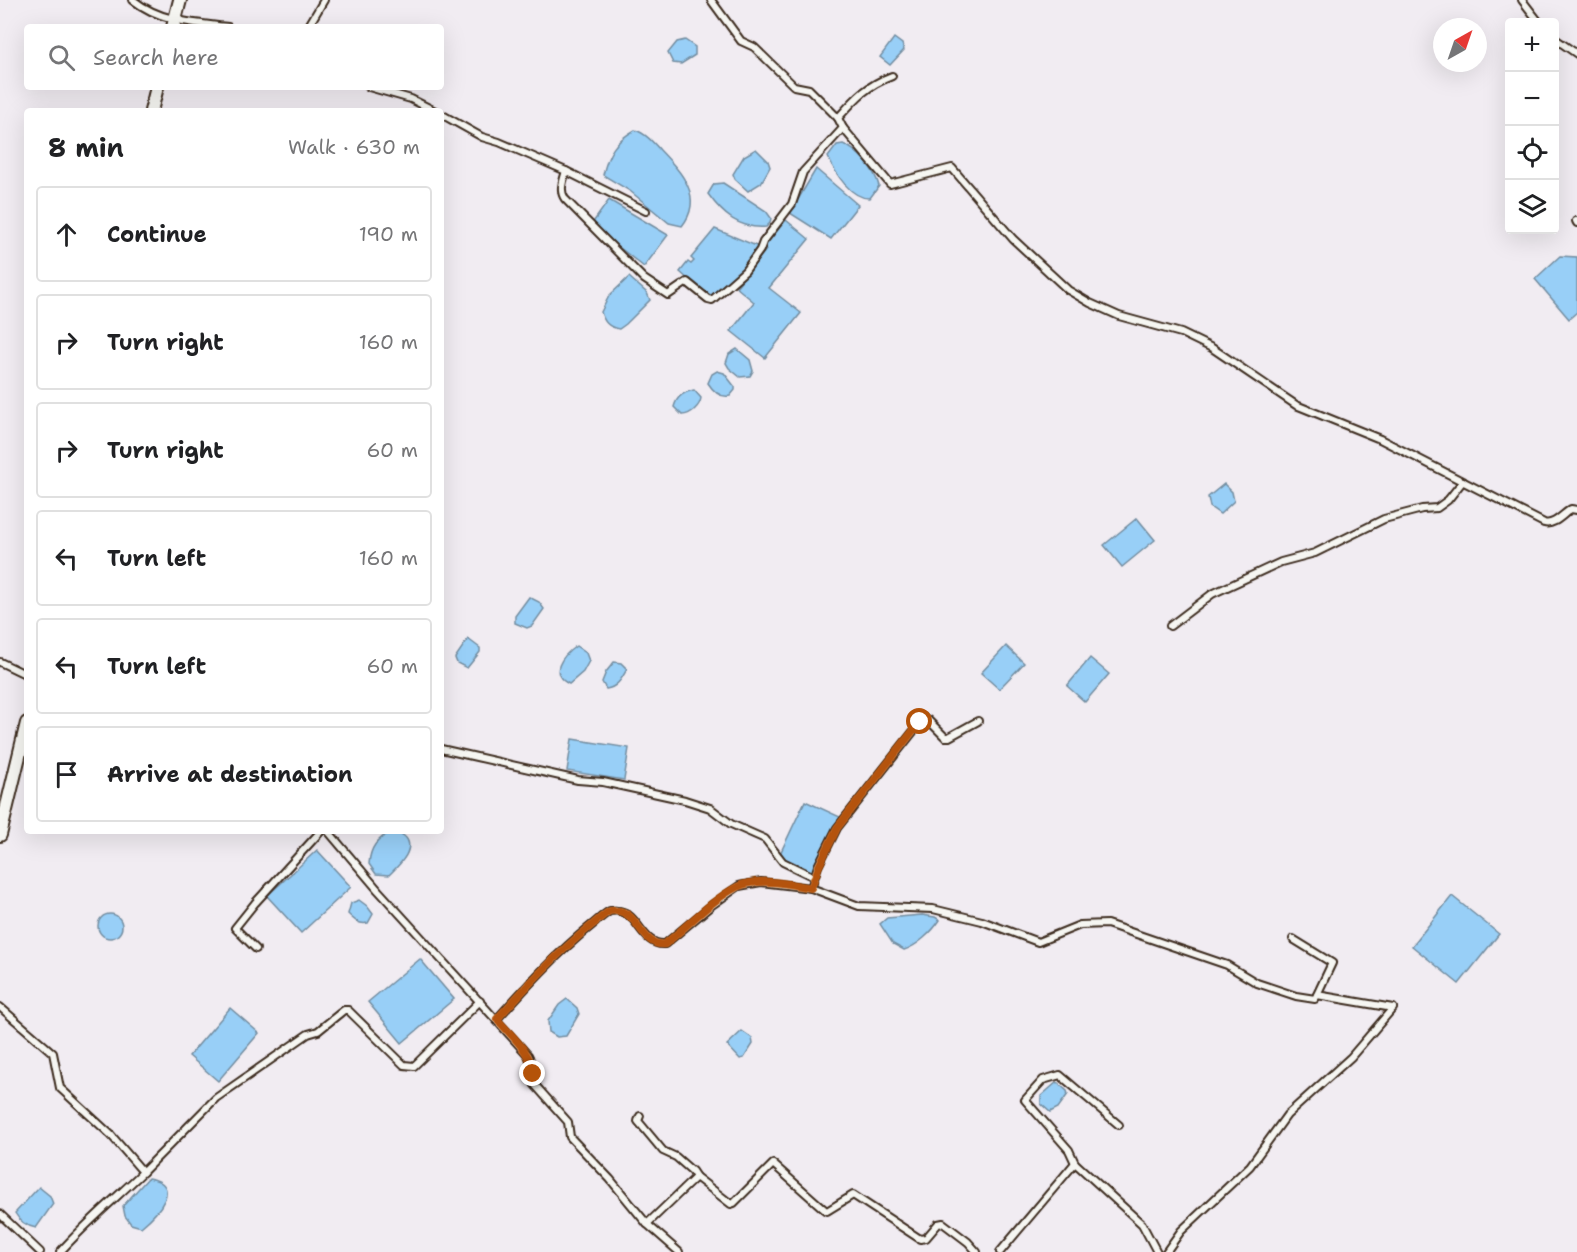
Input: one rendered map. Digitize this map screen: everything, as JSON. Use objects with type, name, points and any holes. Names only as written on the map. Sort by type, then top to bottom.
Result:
[{"type":"highway","points":[[174,23],[180,0]]},
{"type":"highway","points":[[152,108],[156,90]]},
{"type":"highway","points":[[0,835],[24,735]]},
{"type":"street","points":[[133,0],[154,14],[174,23]]},
{"type":"street","points":[[310,24],[324,0]]},
{"type":"street","points":[[711,0],[741,40],[754,47],[794,86],[809,89],[838,118],[843,128],[890,184],[952,168],[1013,238],[1068,290],[1090,303],[1119,316],[1181,333],[1212,348],[1296,405],[1380,439],[1548,524],[1571,509],[1577,510]]},
{"type":"street","points":[[1522,0],[1536,18]]},
{"type":"street","points":[[1559,41],[1577,54]]},
{"type":"street","points":[[838,118],[861,92],[876,82],[892,76]]},
{"type":"street","points":[[380,90],[411,99],[429,108]]},
{"type":"street","points":[[444,116],[482,138],[499,142],[566,171],[646,211]]},
{"type":"street","points":[[566,171],[561,194],[644,279],[668,295],[687,282],[710,300],[745,271],[763,242],[792,204],[803,172],[843,128]]},
{"type":"street","points":[[1170,626],[1212,594],[1281,562],[1315,553],[1384,519],[1422,509],[1437,508],[1448,500],[1462,481]]},
{"type":"street","points":[[0,662],[24,674]]},
{"type":"street","points":[[811,888],[837,828],[924,718],[945,737],[978,721]]},
{"type":"street","points":[[444,750],[578,780],[603,782],[675,797],[710,808],[731,824],[765,839],[779,859],[814,877]]},
{"type":"street","points":[[256,949],[235,928],[318,834]]},
{"type":"street","points":[[331,834],[378,890],[528,1055],[532,1063],[535,1085],[568,1122],[570,1137],[610,1179],[647,1224],[679,1252]]},
{"type":"street","points":[[497,1019],[580,935],[611,911],[620,910],[628,914],[651,941],[657,945],[665,944],[739,886],[761,882],[811,888],[859,906],[933,909],[982,921],[1038,942],[1080,925],[1107,924],[1227,965],[1257,983],[1296,996],[1315,999],[1332,963],[1293,939]]},
{"type":"street","points":[[1166,1252],[1181,1231],[1250,1166],[1287,1115],[1351,1057],[1393,1008],[1317,995]]},
{"type":"street","points":[[60,1252],[84,1225],[107,1208],[216,1098],[308,1034],[318,1031],[344,1010],[348,1010],[404,1065],[409,1067],[414,1066],[480,1001]]},
{"type":"street","points":[[0,1006],[53,1053],[60,1088],[111,1135],[142,1172]]},
{"type":"street","points":[[1119,1125],[1060,1075],[1043,1080],[1025,1100],[1069,1150],[1076,1163],[1142,1224],[1157,1252]]},
{"type":"street","points":[[640,1116],[638,1121],[663,1151],[684,1163],[696,1177],[731,1204],[735,1203],[773,1164],[827,1211],[853,1195],[920,1239],[926,1238],[938,1224],[943,1223],[977,1252]]},
{"type":"street","points":[[1000,1252],[1076,1163]]},
{"type":"street","points":[[647,1224],[696,1177]]},
{"type":"street","points":[[0,1214],[40,1252]]},
{"type":"water","points":[[894,38],[902,44],[904,50],[890,65],[880,57]]},
{"type":"water","points":[[685,40],[695,47],[695,55],[681,64],[673,63],[668,53],[677,42]]},
{"type":"water","points":[[635,130],[655,144],[676,167],[688,185],[691,205],[689,215],[682,226],[669,223],[630,191],[603,175],[613,148]]},
{"type":"water","points":[[843,144],[860,156],[874,174],[879,186],[870,198],[850,190],[839,177],[828,157],[837,145]]},
{"type":"water","points":[[756,149],[768,161],[770,167],[761,183],[748,191],[735,179],[733,174],[744,156]]},
{"type":"water","points":[[816,169],[858,205],[831,239],[790,213]]},
{"type":"water","points":[[723,183],[766,211],[771,218],[770,223],[766,227],[748,226],[726,214],[708,194],[714,184]]},
{"type":"water","points":[[609,200],[668,235],[644,267],[591,225]]},
{"type":"water","points":[[786,220],[809,239],[769,288],[801,313],[765,358],[731,331],[754,302],[736,287],[766,250],[764,247]]},
{"type":"water","points":[[715,229],[759,247],[744,268],[709,298],[680,272],[688,262],[691,264],[694,261],[691,258]]},
{"type":"water","points":[[1560,256],[1577,257],[1577,312],[1569,319],[1535,279]]},
{"type":"water","points":[[629,277],[647,293],[650,300],[619,329],[607,324],[601,312],[609,296]]},
{"type":"water","points":[[737,349],[750,360],[753,371],[750,376],[740,377],[726,363],[729,354]]},
{"type":"water","points":[[717,371],[724,373],[735,387],[730,396],[717,393],[708,383],[712,374]]},
{"type":"water","points":[[694,390],[701,398],[699,404],[692,412],[682,415],[674,407],[675,403],[681,395]]},
{"type":"water","points":[[1224,484],[1232,492],[1234,501],[1220,514],[1210,507],[1208,497]]},
{"type":"water","points":[[1137,518],[1155,540],[1122,567],[1104,545]]},
{"type":"water","points":[[529,597],[539,602],[544,609],[532,626],[527,628],[515,623],[515,616]]},
{"type":"water","points":[[468,639],[480,648],[480,652],[467,668],[457,663],[455,658]]},
{"type":"water","points":[[576,646],[586,653],[589,661],[583,672],[569,684],[559,675],[558,670],[562,660]]},
{"type":"water","points":[[1006,646],[1024,663],[999,689],[981,673]]},
{"type":"water","points":[[1090,658],[1109,674],[1085,702],[1067,686]]},
{"type":"water","points":[[614,662],[621,663],[627,669],[616,685],[606,689],[602,682]]},
{"type":"water","points":[[572,739],[629,748],[624,780],[567,771]]},
{"type":"water","points":[[805,801],[840,817],[814,873],[779,856]]},
{"type":"water","points":[[387,834],[401,834],[408,841],[409,846],[405,857],[389,875],[376,874],[369,864],[371,853],[378,841]]},
{"type":"water","points":[[317,850],[351,887],[301,933],[267,896]]},
{"type":"water","points":[[1452,896],[1499,934],[1459,984],[1412,946]]},
{"type":"water","points":[[359,900],[373,914],[368,923],[359,923],[348,914],[351,903]]},
{"type":"water","points":[[110,914],[119,917],[122,926],[119,935],[110,938],[101,935],[98,926],[101,917]]},
{"type":"water","points":[[922,915],[940,920],[924,938],[904,950],[893,944],[880,924],[887,918]]},
{"type":"water","points":[[420,959],[454,999],[402,1043],[368,1002]]},
{"type":"water","points":[[567,999],[577,1008],[579,1014],[566,1036],[557,1037],[549,1032],[548,1021],[559,1005]]},
{"type":"water","points":[[230,1008],[259,1033],[218,1081],[189,1056]]},
{"type":"water","points":[[742,1031],[752,1038],[753,1044],[744,1058],[740,1059],[727,1045]]},
{"type":"water","points":[[1057,1082],[1068,1094],[1058,1108],[1050,1112],[1041,1104],[1041,1096]]},
{"type":"water","points":[[148,1178],[159,1181],[165,1186],[166,1193],[160,1207],[141,1227],[131,1224],[125,1216],[123,1206]]},
{"type":"water","points":[[39,1187],[50,1196],[53,1204],[36,1228],[24,1223],[15,1213]]},
{"type":"route","points":[[533,1074],[532,1063],[528,1055],[497,1019],[580,935],[611,911],[620,910],[628,914],[651,941],[657,945],[665,944],[739,886],[761,882],[811,888],[837,828],[920,722]]}]
